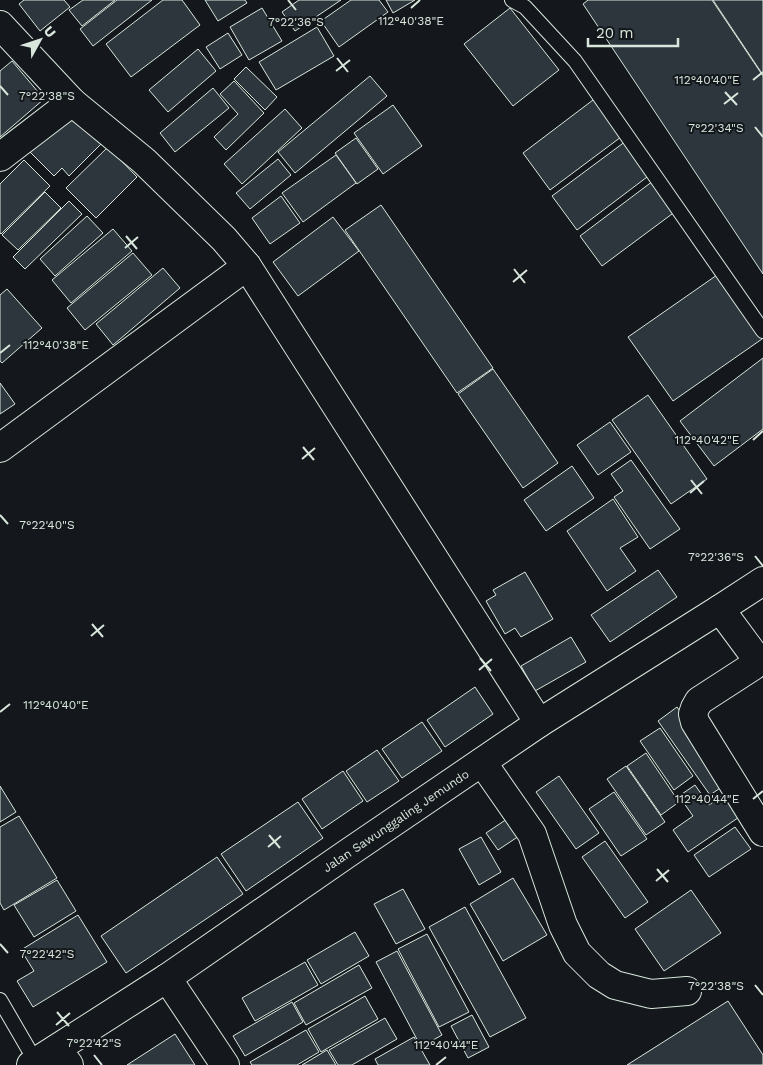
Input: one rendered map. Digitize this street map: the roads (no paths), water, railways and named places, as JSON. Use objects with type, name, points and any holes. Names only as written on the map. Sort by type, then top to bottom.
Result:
[{"type":"street","points":[[0,24],[72,102],[144,161],[224,239],[247,266],[539,723]]},
{"type":"street","points":[[0,157],[72,102]]},
{"type":"street","points":[[0,448],[247,266]]},
{"type":"street","name":"Jalan Sawunggaling Jemundo","points":[[48,1060],[171,985],[340,859],[488,771],[539,723],[726,618],[763,581]]},
{"type":"street","points":[[726,618],[754,655],[753,666],[700,701],[693,714],[695,722],[763,832]]},
{"type":"street","points":[[488,771],[532,834],[563,925],[577,953],[598,975],[615,985],[651,994],[687,991]]},
{"type":"street","points":[[171,985],[225,1065]]},
{"type":"lane","points":[[512,0],[525,7],[575,61],[763,331]]},
{"type":"lane","points":[[0,1000],[48,1060]]}]
